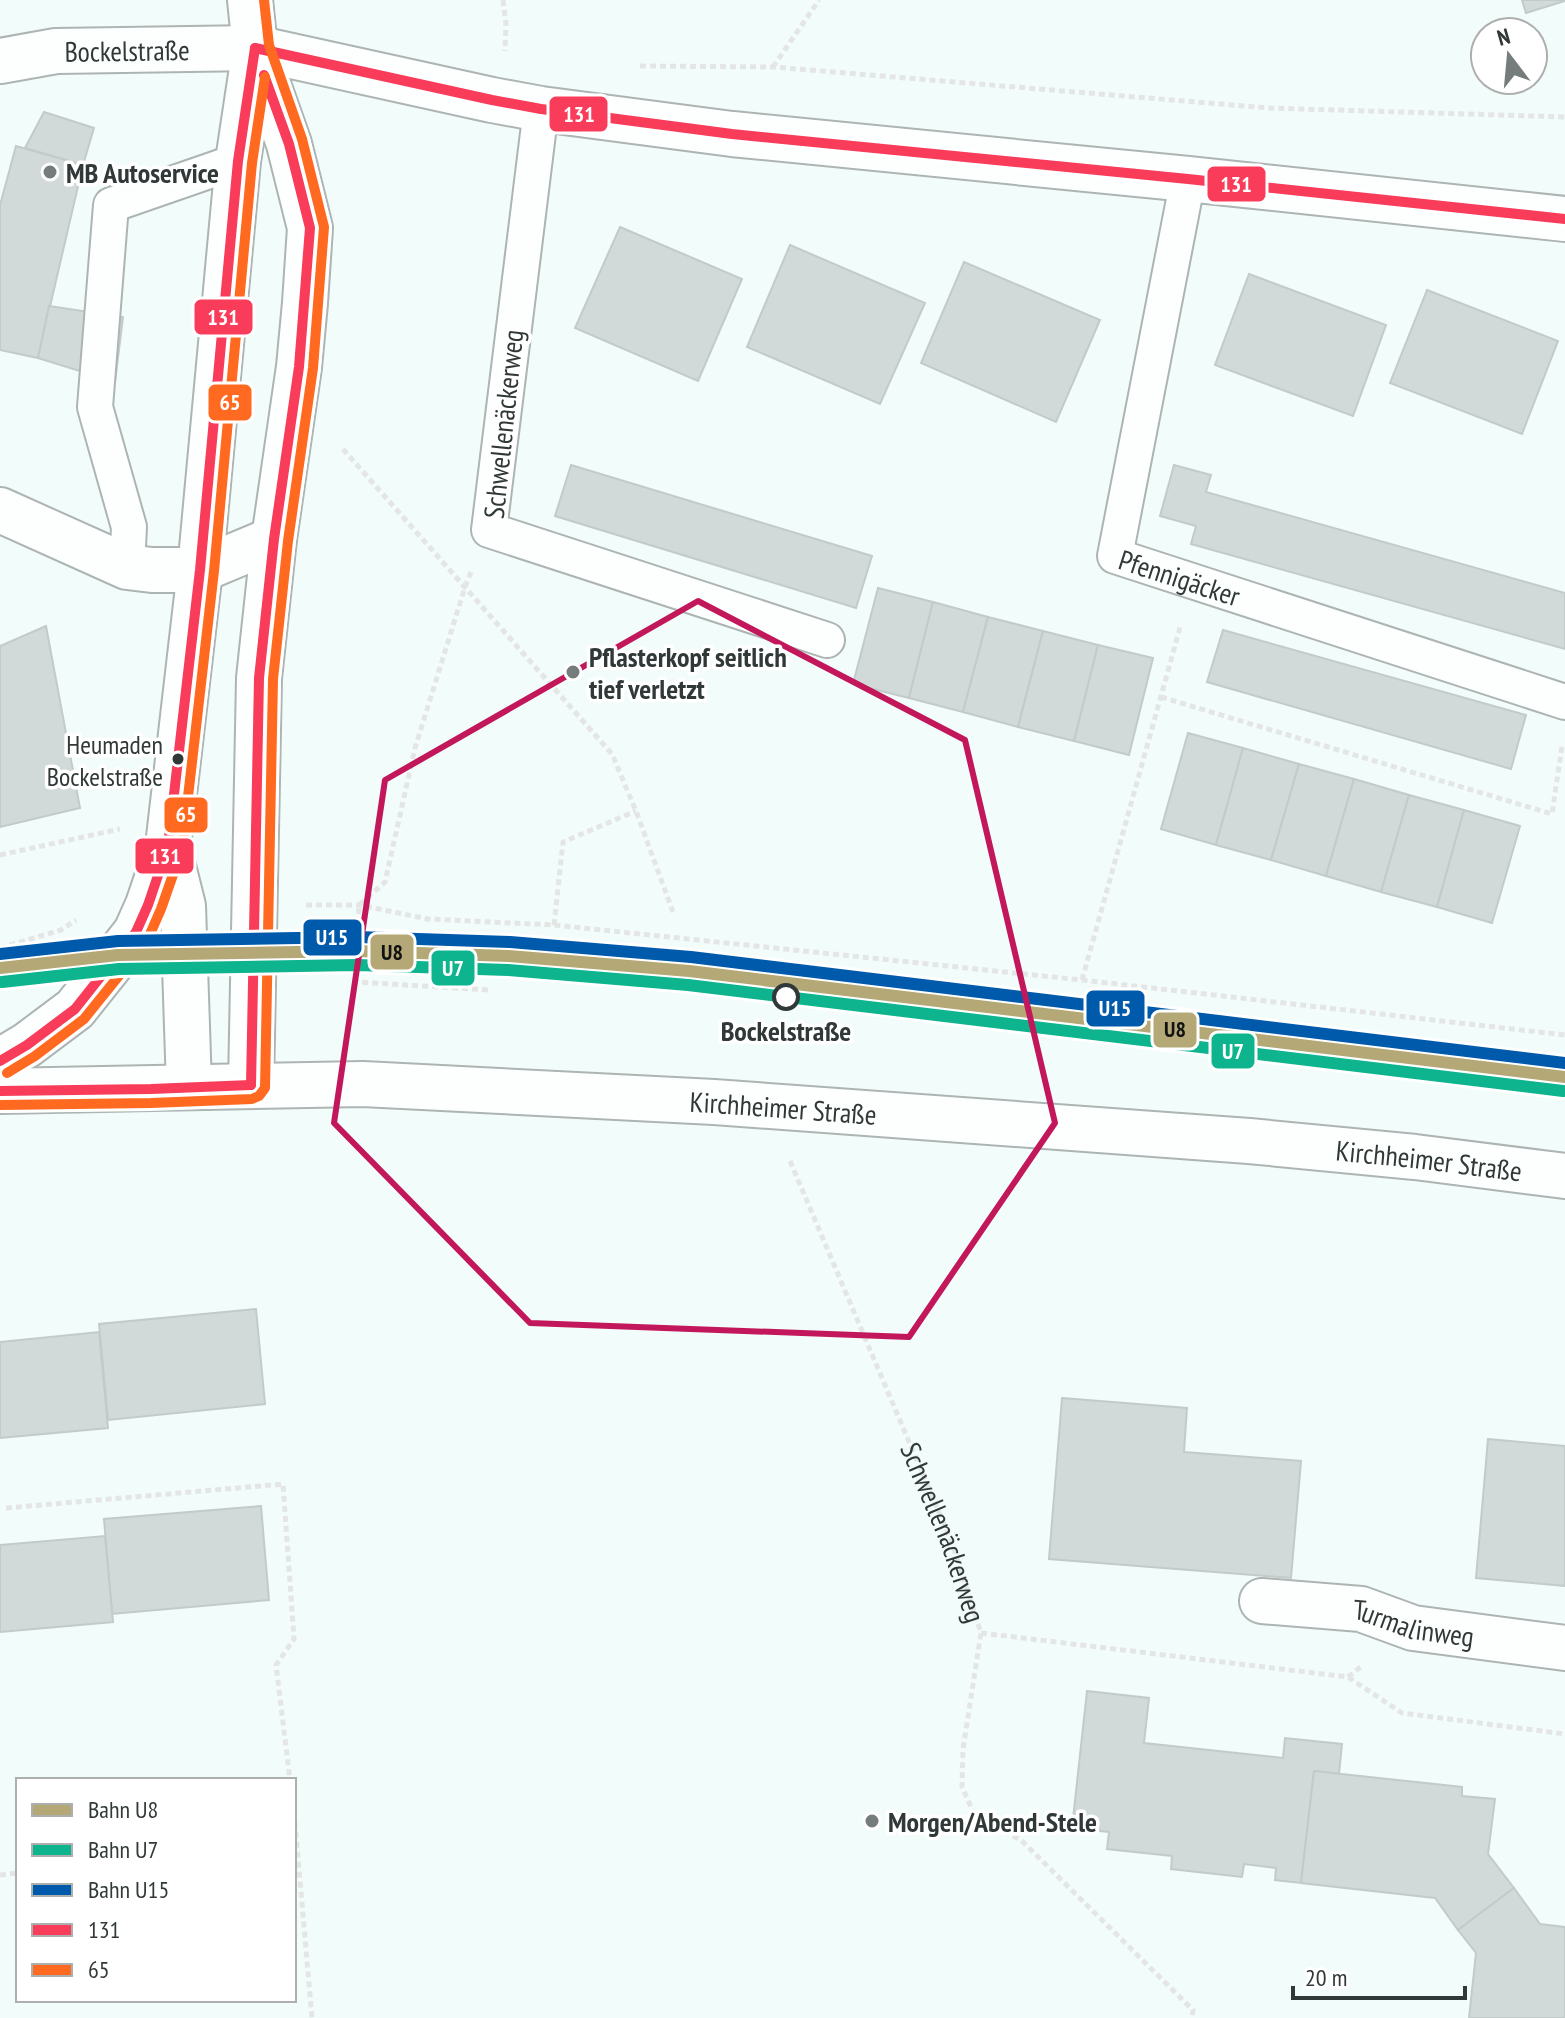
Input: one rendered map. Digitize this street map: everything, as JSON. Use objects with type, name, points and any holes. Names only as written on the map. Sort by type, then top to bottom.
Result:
[{"type":"main road","points":[[250,0],[255,48],[289,144],[310,228],[299,367],[274,539],[259,678],[251,1085]]},
{"type":"main road","points":[[255,48],[541,109],[732,134],[1565,219]]},
{"type":"main road","points":[[0,1061],[75,1009],[136,932],[148,905],[170,832],[200,570],[238,161],[255,48]]},
{"type":"main road","name":"Bockelstraße","points":[[0,61],[56,51],[255,48]]},
{"type":"main road","points":[[0,510],[127,567],[152,570],[200,570],[274,539]]},
{"type":"main road","points":[[170,832],[183,906],[189,1087]]},
{"type":"main road","name":"Kirchheimer Straße","points":[[0,1091],[363,1084],[730,1103],[1249,1141],[1565,1176]]},
{"type":"main road","name":"Turmalinweg","points":[[1262,1601],[1361,1609],[1413,1628],[1565,1648]]},
{"type":"lane","name":"Schwellenäckerweg","points":[[541,109],[489,530],[827,640]]},
{"type":"lane","points":[[127,567],[129,527],[95,407],[111,205],[238,161]]},
{"type":"lane","name":"Pfennigäcker","points":[[1188,179],[1115,556],[1565,702]]},
{"type":"path","points":[[503,0],[506,24],[504,65]]},
{"type":"path","points":[[819,0],[773,67],[1269,108],[1565,117]]},
{"type":"path","points":[[343,449],[612,754],[673,912]]},
{"type":"path","points":[[1082,980],[1193,581]]},
{"type":"path","points":[[465,587],[415,748],[385,882],[359,905],[356,982],[489,990]]},
{"type":"path","points":[[1161,697],[1552,814],[1563,740]]},
{"type":"path","points":[[554,925],[563,842],[636,811]]},
{"type":"path","points":[[0,855],[170,832]]},
{"type":"path","points":[[359,905],[428,919],[554,925],[1082,980],[1565,1035]]},
{"type":"path","name":"Schwellenäckerweg","points":[[789,1160],[952,1543],[981,1633],[963,1749],[962,1787],[976,1818],[1021,1840],[1193,2010],[1192,2018]]},
{"type":"path","points":[[6,1508],[283,1484],[294,1639],[276,1665],[290,1778]]},
{"type":"path","points":[[981,1633],[1348,1677],[1402,1713],[1565,1734]]},
{"type":"path","points":[[296,1850],[312,2018]]},
{"type":"highlighted area","points":[[698,601],[965,740],[1055,1123],[909,1337],[530,1323],[334,1123],[385,780]]},
{"type":"building","points":[[1522,0],[1565,0],[1565,1],[1526,13]]},
{"type":"building","points":[[44,112],[94,128],[83,165],[25,148]]},
{"type":"building","points":[[16,146],[83,165],[38,358],[0,350],[0,205]]},
{"type":"building","points":[[620,227],[742,279],[698,381],[575,328]]},
{"type":"building","points":[[790,245],[925,303],[880,404],[747,347]]},
{"type":"building","points":[[964,262],[1100,320],[1056,422],[921,363]]},
{"type":"building","points":[[1249,274],[1386,325],[1353,416],[1215,365]]},
{"type":"building","points":[[1427,290],[1558,341],[1522,434],[1390,383]]},
{"type":"building","points":[[49,306],[123,317],[115,382],[38,358]]},
{"type":"building","points":[[571,465],[872,556],[856,608],[555,516]]},
{"type":"building","points":[[1174,465],[1211,475],[1206,492],[1565,593],[1565,649],[1191,544],[1196,526],[1160,516]]},
{"type":"building","points":[[878,588],[933,602],[909,698],[853,684]]},
{"type":"building","points":[[933,602],[988,617],[963,712],[909,698]]},
{"type":"building","points":[[988,617],[1043,631],[1018,727],[963,712]]},
{"type":"building","points":[[46,626],[80,808],[0,827],[0,646]]},
{"type":"building","points":[[1223,630],[1526,715],[1511,769],[1207,682]]},
{"type":"building","points":[[1043,631],[1098,645],[1074,741],[1018,727]]},
{"type":"building","points":[[1098,645],[1153,658],[1129,755],[1074,741]]},
{"type":"building","points":[[1188,733],[1243,748],[1216,845],[1161,829]]},
{"type":"building","points":[[1243,748],[1299,764],[1271,860],[1216,845]]},
{"type":"building","points":[[1299,764],[1354,779],[1326,876],[1271,860]]},
{"type":"building","points":[[1354,779],[1409,795],[1381,892],[1326,876]]},
{"type":"building","points":[[1409,795],[1464,810],[1437,907],[1381,892]]},
{"type":"building","points":[[1464,810],[1520,826],[1492,923],[1437,907]]},
{"type":"building","points":[[256,1309],[265,1404],[108,1420],[99,1324]]},
{"type":"building","points":[[99,1332],[108,1428],[0,1438],[0,1342]]},
{"type":"building","points":[[1062,1398],[1187,1408],[1184,1452],[1301,1461],[1291,1578],[1049,1559]]},
{"type":"building","points":[[1488,1439],[1565,1446],[1565,1586],[1476,1578]]},
{"type":"building","points":[[261,1506],[269,1600],[112,1614],[104,1519]]},
{"type":"building","points":[[105,1536],[113,1622],[0,1632],[0,1545]]},
{"type":"building","points":[[1087,1691],[1149,1698],[1144,1743],[1283,1758],[1285,1738],[1342,1744],[1339,1774],[1314,1771],[1301,1883],[1275,1880],[1276,1868],[1244,1864],[1242,1877],[1171,1869],[1172,1856],[1107,1849],[1109,1832],[1072,1828]]},
{"type":"building","points":[[1314,1771],[1462,1787],[1462,1796],[1495,1799],[1488,1854],[1514,1888],[1458,1930],[1435,1898],[1301,1883]]},
{"type":"building","points":[[1514,1888],[1540,1924],[1565,1927],[1565,2018],[1469,2018],[1476,1953],[1458,1930]]},
{"type":"rail line","name":"U15","points":[[0,954],[118,941],[357,937],[510,942],[691,957],[1565,1063]]},
{"type":"rail line","name":"U8","points":[[0,968],[118,955],[357,951],[509,956],[689,971],[1565,1077]]},
{"type":"rail line","name":"U7","points":[[2,982],[119,969],[357,965],[508,970],[688,985],[1563,1091]]},
{"type":"transit line","name":"65","points":[[0,1105],[252,1099],[265,1088],[273,679],[288,541],[313,368],[324,227],[302,139],[269,45],[264,0]]},
{"type":"transit line","name":"131","points":[[255,48],[541,109],[732,134],[1565,219]]},
{"type":"transit line","name":"131","points":[[0,1061],[75,1009],[136,932],[168,846],[200,570],[238,161],[255,48]]},
{"type":"transit line","name":"131","points":[[251,1085],[259,678],[274,539],[299,367],[310,228],[289,144],[264,75]]},
{"type":"transit line","name":"65","points":[[7,1073],[84,1019],[147,941],[182,849],[214,571],[252,163],[265,77]]},
{"type":"transit line","name":"131","points":[[0,1091],[251,1085]]},
{"type":"place","name":"MB Autoservice","points":[[50,172]]},
{"type":"place","name":"Pflasterkopf seitlich tief verletzt","points":[[573,672]]},
{"type":"place","name":"Heumaden Bockelstraße","points":[[178,759]]},
{"type":"place","name":"Bockelstraße","points":[[786,997]]},
{"type":"place","name":"Morgen/Abend-Stele","points":[[872,1821]]}]
